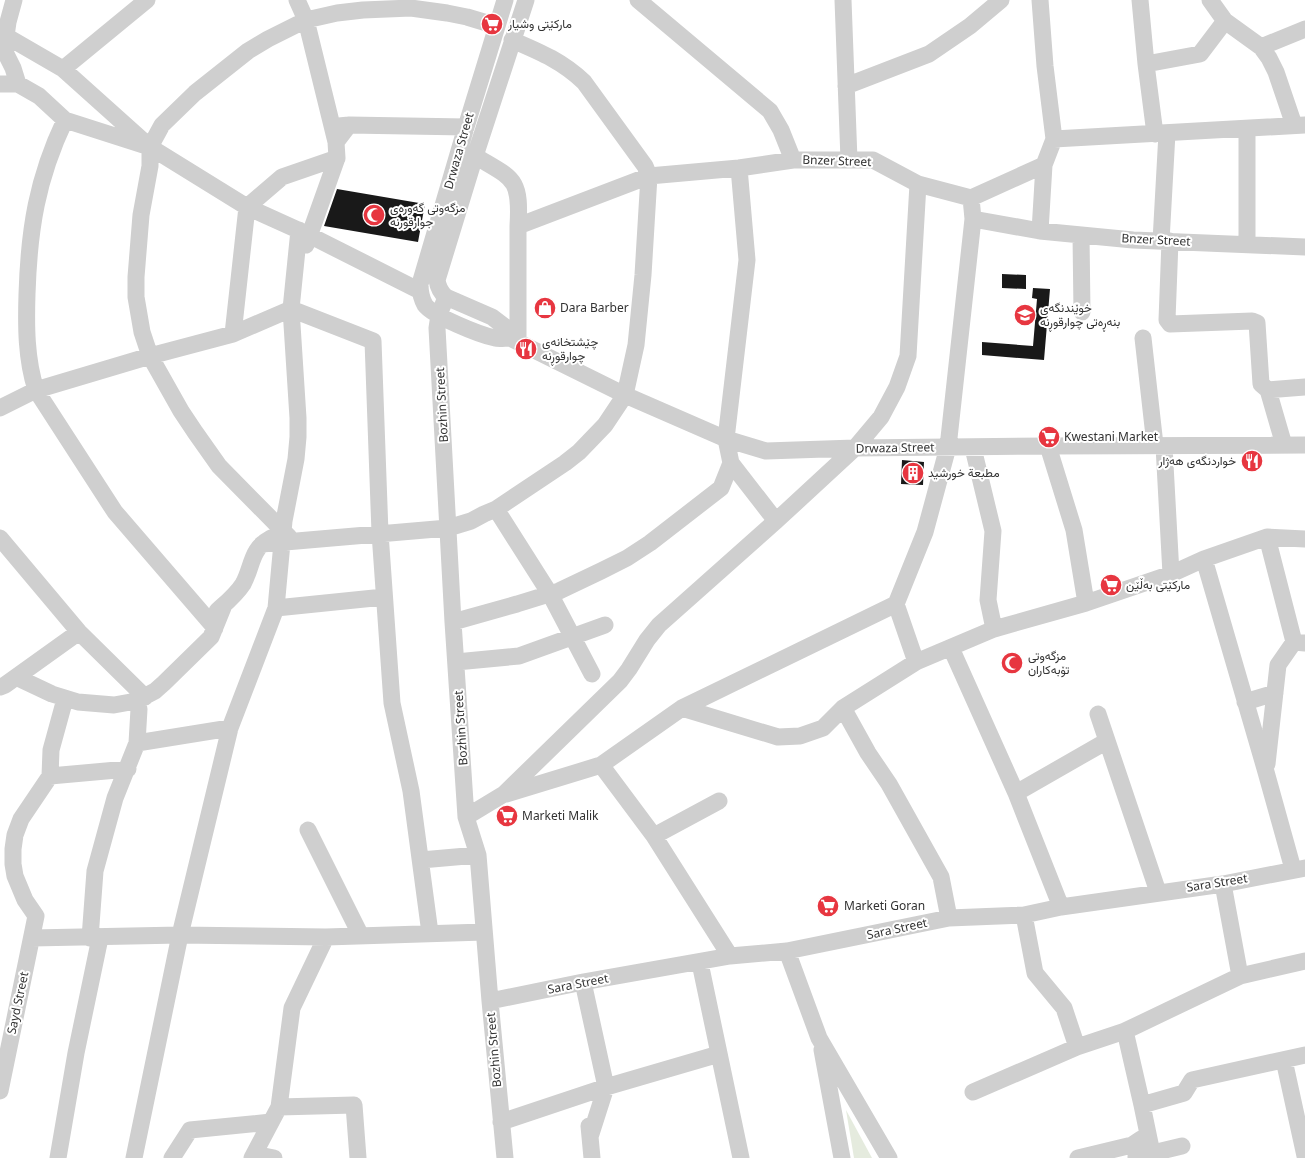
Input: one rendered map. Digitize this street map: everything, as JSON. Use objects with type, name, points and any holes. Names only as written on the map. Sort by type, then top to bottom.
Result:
[{"type":"street","points":[[14,0],[3,45],[18,84]]},
{"type":"street","points":[[63,69],[147,0]]},
{"type":"street","points":[[134,1158],[180,935],[230,728],[276,608],[286,538],[298,437],[291,309],[295,276],[304,233],[328,185],[337,158],[339,131],[306,20],[297,0]]},
{"type":"street","name":"Drwaza Street","points":[[505,0],[422,277],[420,291],[426,306],[438,315],[464,327],[494,338],[514,340],[625,395],[726,439],[766,451],[856,448],[1305,445]]},
{"type":"street","name":"Drwaza Street","points":[[514,340],[505,327],[492,317],[446,297],[441,293],[438,287],[438,274],[474,156],[526,0]]},
{"type":"street","points":[[638,0],[770,111],[781,130],[793,160]]},
{"type":"street","points":[[843,0],[849,160]]},
{"type":"street","points":[[846,86],[929,54],[970,26],[1001,0]]},
{"type":"street","points":[[1040,0],[1045,66],[1054,140],[1044,165],[1040,231]]},
{"type":"street","points":[[1140,0],[1146,64],[1161,134],[1168,320],[1170,324],[1252,321],[1256,323],[1261,384],[1268,390],[1284,445]]},
{"type":"street","points":[[1054,140],[1299,125],[1276,72],[1261,47],[1225,21],[1210,0]]},
{"type":"street","points":[[286,538],[216,461],[185,416],[150,356],[142,332],[136,297],[136,277],[141,215],[150,166],[150,147],[162,125],[195,93],[248,51],[306,20],[337,12],[411,8],[447,12],[466,16],[497,26]]},
{"type":"street","points":[[1146,64],[1200,54],[1225,21]]},
{"type":"street","points":[[1261,47],[1305,29]]},
{"type":"street","points":[[5,683],[46,692],[65,699],[88,704],[114,705],[140,702],[164,683],[211,637],[211,623],[224,604],[235,595],[243,584],[256,550],[262,544],[286,538],[448,528],[470,521],[496,509],[565,463],[579,452],[605,425],[625,395],[636,345],[646,234],[648,176],[645,166],[584,82],[576,74],[553,58],[512,40]]},
{"type":"street","points":[[3,45],[63,69],[150,147],[247,207],[304,233],[420,291]]},
{"type":"street","points":[[0,84],[18,84],[39,96],[65,120],[150,147]]},
{"type":"street","points":[[65,120],[45,167],[34,212],[31,232],[27,282],[27,333],[32,376],[36,390],[115,512],[211,623]]},
{"type":"street","points":[[339,131],[466,127]]},
{"type":"street","points":[[1247,128],[1247,245]]},
{"type":"street","points":[[474,156],[505,174],[513,181],[518,189],[514,340]]},
{"type":"street","points":[[233,334],[247,207],[282,177],[337,158]]},
{"type":"street","name":"Bnzer Street","points":[[518,226],[648,176],[739,168],[793,160],[873,160],[918,184],[971,198]]},
{"type":"street","points":[[916,662],[896,604],[924,532],[948,447],[973,219],[971,198],[1044,165]]},
{"type":"street","points":[[739,168],[746,260],[726,439],[732,463],[776,522]]},
{"type":"street","points":[[302,170],[328,185]]},
{"type":"street","points":[[466,817],[504,794],[624,676],[647,640],[659,625],[776,522],[856,448],[881,417],[897,387],[908,356],[918,184]]},
{"type":"street","name":"Bnzer Street","points":[[973,219],[1040,231],[1081,235],[1166,241],[1305,247]]},
{"type":"street","points":[[1081,235],[1082,312]]},
{"type":"street","name":"Bozhin Street","points":[[446,297],[438,315],[437,328],[453,622],[466,817],[478,855],[505,1158]]},
{"type":"street","points":[[0,408],[36,390],[150,356],[233,334],[291,309],[373,341],[380,533],[392,703],[411,791],[430,933]]},
{"type":"street","points":[[1143,338],[1160,445],[1172,574]]},
{"type":"street","points":[[1268,390],[1305,387]]},
{"type":"street","points":[[1048,446],[1074,530],[1086,603]]},
{"type":"street","points":[[973,448],[993,531],[988,600],[994,629]]},
{"type":"street","points":[[453,622],[550,594],[627,558],[650,543],[721,488],[732,463]]},
{"type":"street","points":[[496,509],[550,594],[592,674]]},
{"type":"street","points":[[682,708],[778,737],[800,736],[823,728],[843,708],[916,662],[994,629],[1086,603],[1172,574],[1204,559],[1267,537],[1305,539]]},
{"type":"street","points":[[1266,772],[1278,665],[1300,642],[1267,537]]},
{"type":"street","points":[[0,538],[79,632],[130,682],[140,702],[143,742],[128,769],[115,798],[95,871],[95,938],[58,1158]]},
{"type":"street","points":[[1204,559],[1266,772],[1299,868]]},
{"type":"street","points":[[276,608],[384,597]]},
{"type":"street","points":[[504,794],[601,765],[682,708],[896,604]]},
{"type":"street","points":[[456,662],[519,656],[605,625]]},
{"type":"street","points":[[5,683],[79,632]]},
{"type":"street","points":[[951,648],[1016,793],[1061,907]]},
{"type":"street","points":[[1246,702],[1275,693]]},
{"type":"street","points":[[65,699],[51,750],[50,776],[128,769]]},
{"type":"street","points":[[843,708],[868,753],[889,784],[941,877],[949,918]]},
{"type":"street","points":[[1098,714],[1158,892]]},
{"type":"street","points":[[143,742],[230,728]]},
{"type":"street","points":[[1016,793],[1107,741]]},
{"type":"street","points":[[601,765],[654,836],[730,956]]},
{"type":"street","name":"Sayd Street","points":[[0,1091],[36,916],[25,900],[15,876],[13,849],[15,835],[21,819],[50,776]]},
{"type":"street","points":[[654,836],[719,801]]},
{"type":"street","points":[[308,830],[361,936]]},
{"type":"street","points":[[421,860],[478,855]]},
{"type":"street","name":"Sara Street","points":[[490,1001],[583,982],[700,963],[730,956],[787,951],[949,918],[1024,915],[1061,907],[1158,892],[1223,884],[1299,868]]},
{"type":"street","points":[[1223,884],[1240,976]]},
{"type":"street","points":[[1024,915],[1035,973],[1064,1008],[1076,1047]]},
{"type":"street","points":[[32,938],[95,938],[180,935],[326,937],[484,932]]},
{"type":"street","points":[[274,1158],[253,1156],[279,1107],[292,1008],[326,937]]},
{"type":"street","points":[[787,951],[819,1038],[842,1158]]},
{"type":"street","points":[[973,1092],[1076,1047],[1125,1032],[1240,976],[1305,961]]},
{"type":"street","points":[[700,963],[741,1158]]},
{"type":"street","points":[[583,982],[606,1087],[590,1137]]},
{"type":"street","points":[[1125,1032],[1142,1104],[1139,1150]]},
{"type":"street","points":[[819,1038],[889,1158]]},
{"type":"street","points":[[501,1122],[586,1093],[719,1054]]},
{"type":"street","points":[[1142,1104],[1184,1093],[1192,1080],[1305,1055]]},
{"type":"street","points":[[1284,1060],[1305,1156]]},
{"type":"street","points":[[586,1093],[592,1158]]},
{"type":"street","points":[[279,1107],[354,1105],[358,1158]]},
{"type":"street","points":[[172,1158],[190,1130],[272,1122]]},
{"type":"street","points":[[1078,1158],[1182,1146]]},
{"type":"shaded area","points":[[846,1110],[872,1158],[854,1158]]},
{"type":"building","name":"مزگەوتی گەورەی جوارقورنە","points":[[337,189],[425,204],[418,242],[324,226]]},
{"type":"building","points":[[1002,274],[1026,275],[1026,289],[1002,288]]},
{"type":"building","points":[[1033,288],[1050,289],[1044,360],[982,355],[982,342],[1033,346],[1037,299],[1032,298]]},
{"type":"building","name":"مطبعة خورشيد","points":[[902,460],[924,462],[923,485],[901,484]]},
{"type":"place","name":"مارکێتی وشیار","points":[[492,24]]},
{"type":"place","name":"مزگەوتی گەورەی جوارقورنە","points":[[374,215]]},
{"type":"place","name":"Dara Barber","points":[[545,308]]},
{"type":"place","name":"خوێندنگەی بنەڕەتی چوارقوڕنە","points":[[1025,315]]},
{"type":"place","name":"چێشتخانەی چوارقوڕنە","points":[[526,349]]},
{"type":"place","name":"Kwestani Market","points":[[1049,437]]},
{"type":"place","name":"خواردنگەی هەژار","points":[[1252,461]]},
{"type":"place","name":"مطبعة خورشيد","points":[[913,473]]},
{"type":"place","name":"مارکێتی بەڵێن","points":[[1111,585]]},
{"type":"place","name":"مزگەوتی تۆبەکاران","points":[[1012,663]]},
{"type":"place","name":"Marketi Malik","points":[[507,816]]},
{"type":"place","name":"Marketi Goran","points":[[828,906]]}]
